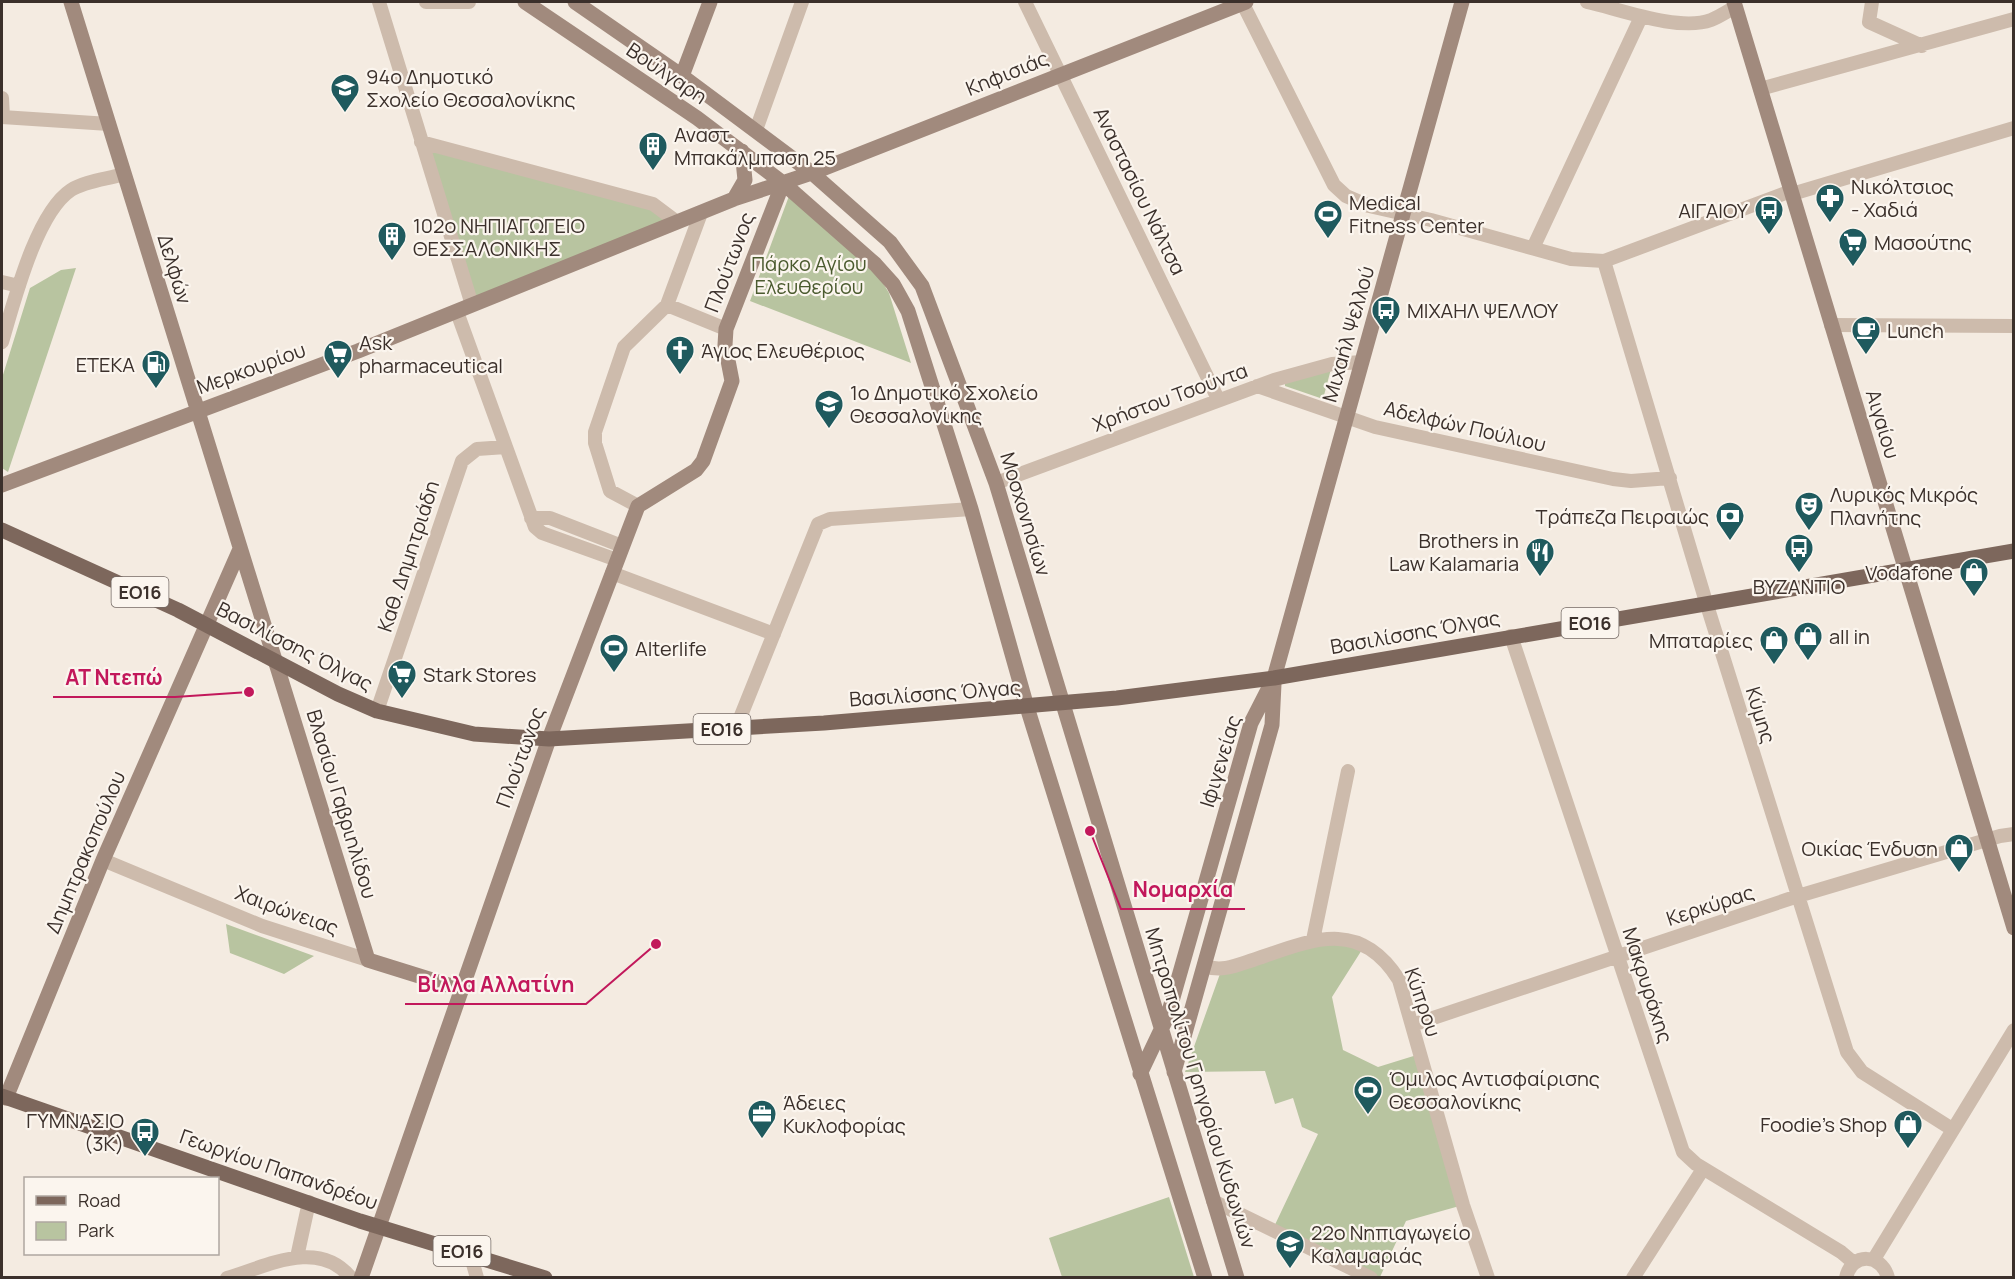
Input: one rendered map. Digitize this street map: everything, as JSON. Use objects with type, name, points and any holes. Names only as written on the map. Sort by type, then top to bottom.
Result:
[{"type":"main road","name":"Δελφών","points":[[71,2],[275,661]]},
{"type":"main road","name":"Βούλγαρη","points":[[525,2],[742,151],[783,183]]},
{"type":"main road","name":"Βούλγαρη","points":[[575,2],[682,76],[812,173]]},
{"type":"main road","points":[[682,76],[710,2]]},
{"type":"main road","name":"Κηφισιάς","points":[[783,183],[1244,2]]},
{"type":"main road","name":"Μιχαήλ Ψελλού","points":[[1274,678],[1462,2]]},
{"type":"main road","name":"Αιγαίου","points":[[1735,4],[2013,928]]},
{"type":"main road","points":[[734,198],[745,180],[742,151]]},
{"type":"main road","name":"Μοσχονησίων","points":[[812,173],[882,234],[917,277],[933,309],[996,483],[1061,704]]},
{"type":"main road","points":[[783,183],[870,259],[899,294],[910,316],[971,509],[1027,707],[1205,1278]]},
{"type":"main road","name":"Μερκουρίου","points":[[6,480],[457,312],[734,198],[783,183]]},
{"type":"main road","name":"Πλούτωνος","points":[[361,1278],[549,738],[638,506],[696,470],[703,461],[732,381],[725,345],[726,329],[783,183]]},
{"type":"main road","name":"Βασιλίσσης Όλγας","points":[[2,530],[207,624],[338,694],[377,711],[474,734],[549,738],[736,728],[1027,707],[1274,678],[1905,567]]},
{"type":"main road","points":[[207,624],[240,549]]},
{"type":"main road","name":"ΕΟ16","points":[[1905,567],[2013,551]]},
{"type":"main road","name":"Δημητρακοπούλου","points":[[4,1097],[103,860],[207,624]]},
{"type":"main road","name":"Βλασίου Γαβριηλίδου","points":[[275,661],[368,960]]},
{"type":"main road","name":"Ιφιγενείας","points":[[1174,1072],[1272,725],[1274,678]]},
{"type":"main road","name":"Ιφιγενείας","points":[[1140,1074],[1161,1030],[1183,968],[1251,723],[1274,678]]},
{"type":"main road","name":"Μητροπολίτου Γρηγορίου Κυδωνιών","points":[[1061,704],[1237,1278]]},
{"type":"main road","name":"Χαιρώνειας","points":[[368,960],[461,989]]},
{"type":"main road","name":"Γεωργίου Παπανδρέου","points":[[4,1097],[379,1226],[544,1278]]},
{"type":"street","points":[[379,2],[472,305]]},
{"type":"street","points":[[426,2],[469,2]]},
{"type":"street","points":[[756,130],[802,2]]},
{"type":"street","name":"Αναστασίου Νάλτσα","points":[[1026,2],[1218,399]]},
{"type":"street","points":[[1244,2],[1334,185],[1340,192],[1357,201],[1403,215],[1533,248],[1570,260],[1604,261],[1792,193],[2013,128]]},
{"type":"street","points":[[1587,2],[1615,5],[1641,17],[1676,21],[1710,21],[1735,4]]},
{"type":"street","points":[[1872,2],[1869,22],[1922,46]]},
{"type":"street","points":[[1533,248],[1641,17]]},
{"type":"street","points":[[1760,89],[2013,19]]},
{"type":"street","points":[[2,98],[2,117],[109,124]]},
{"type":"street","points":[[421,142],[653,204],[662,208],[677,222]]},
{"type":"street","points":[[2,342],[19,286],[54,204],[73,189],[124,174]]},
{"type":"street","points":[[638,506],[610,491],[594,435],[624,347],[668,305],[701,213]]},
{"type":"street","name":"Κύμης","points":[[1604,261],[1706,602],[1850,1060],[1862,1072],[1952,1129]]},
{"type":"street","points":[[2,282],[19,286]]},
{"type":"street","points":[[668,305],[726,329]]},
{"type":"street","points":[[457,312],[531,518],[539,531],[617,560],[774,634]]},
{"type":"street","points":[[1832,325],[2013,326]]},
{"type":"street","name":"Χρήστου Τσούντα","points":[[996,483],[1257,386],[1332,364],[1362,362]]},
{"type":"street","name":"Αδελφών Πούλιου","points":[[1257,386],[1346,418],[1613,479],[1631,481],[1670,478]]},
{"type":"street","name":"Καθ. Δημητριάδη","points":[[377,711],[462,461],[477,449],[506,447]]},
{"type":"street","points":[[736,728],[815,530],[824,520],[971,509]]},
{"type":"street","name":"Μακρυράχης","points":[[1511,636],[1680,1144],[1689,1159],[1703,1169],[1841,1252],[1854,1263]]},
{"type":"street","points":[[1313,940],[1348,771]]},
{"type":"street","name":"Κερκύρας","points":[[1413,1024],[1798,896],[2013,834]]},
{"type":"street","name":"Χαιρώνειας","points":[[103,860],[262,926],[368,960]]},
{"type":"street","name":"Κύπρου","points":[[1204,966],[1221,970],[1313,940],[1338,937],[1365,945],[1388,963],[1399,980],[1413,1024],[1463,1205],[1488,1278]]},
{"type":"street","points":[[1874,1259],[2013,1030]]},
{"type":"street","points":[[1633,1278],[1703,1169]]},
{"type":"street","points":[[1213,1201],[1371,1278]]},
{"type":"street","points":[[297,1257],[309,1202]]},
{"type":"street","points":[[470,1253],[477,1278]]},
{"type":"street","points":[[227,1278],[297,1257],[308,1256],[338,1263],[351,1278]]},
{"type":"street","points":[[1846,1278],[1854,1263],[1864,1258],[1874,1259],[1882,1264],[1888,1278]]},
{"type":"green space","points":[[421,142],[653,204],[677,222],[472,305]]},
{"type":"green space","name":"Πάρκο Αγίου Ελευθερίου","points":[[789,196],[880,278],[889,293],[911,363],[750,301]]},
{"type":"green space","points":[[76,268],[8,472],[2,468],[2,378],[30,288],[61,270]]},
{"type":"green space","points":[[1331,369],[1323,399],[1285,386],[1285,383]]},
{"type":"green space","points":[[226,924],[314,956],[284,974],[230,953]]},
{"type":"green space","name":"Όμιλος Αντισφαίρισης Θεσσαλονίκης","points":[[1313,940],[1365,945],[1332,997],[1343,1050],[1378,1067],[1420,1054],[1463,1205],[1406,1221],[1380,1277],[1371,1277],[1272,1231],[1318,1134],[1302,1127],[1293,1098],[1275,1104],[1265,1071],[1185,1072],[1221,971]]},
{"type":"green space","points":[[1169,1197],[1194,1277],[1062,1277],[1049,1238]]},
{"type":"place","name":"94ο Δημοτικό Σχολείο Θεσσαλονίκης","points":[[345,114]]},
{"type":"place","name":"Αναστ. Μπακάλμπαση 25","points":[[653,172]]},
{"type":"place","name":"Νικόλτσιος - Χαδιά","points":[[1830,224]]},
{"type":"place","name":"ΑΙΓΑΙΟΥ","points":[[1769,236]]},
{"type":"place","name":"Medical Fitness Center","points":[[1328,240]]},
{"type":"place","name":"102ο ΝΗΠΙΑΓΩΓΕΙΟ ΘΕΣΣΑΛΟΝΙΚΗΣ","points":[[392,262]]},
{"type":"place","name":"Μασούτης","points":[[1853,268]]},
{"type":"place","name":"ΜΙΧΑΗΛ ΨΕΛΛΟΥ","points":[[1386,336]]},
{"type":"place","name":"Lunch","points":[[1866,356]]},
{"type":"place","name":"Άγιος Ελευθέριος","points":[[680,376]]},
{"type":"place","name":"Ask pharmaceutical","points":[[338,380]]},
{"type":"place","name":"ΕΤΕΚΑ","points":[[156,390]]},
{"type":"place","name":"1ο Δημοτικό Σχολείο Θεσσαλονίκης","points":[[829,430]]},
{"type":"place","name":"Λυρικός Μικρός Πλανήτης","points":[[1809,532]]},
{"type":"place","name":"Τράπεζα Πειραιώς","points":[[1730,542]]},
{"type":"place","name":"ΒΥΖΑΝΤΙΟ","points":[[1799,574]]},
{"type":"place","name":"Brothers in Law Kalamaria","points":[[1540,578]]},
{"type":"place","name":"Vodafone","points":[[1974,598]]},
{"type":"place","name":"all in","points":[[1808,662]]},
{"type":"place","name":"Μπαταρίες","points":[[1774,666]]},
{"type":"place","name":"Alterlife","points":[[614,674]]},
{"type":"place","name":"ΑΤ Ντεπώ","points":[[249,692]]},
{"type":"place","name":"Stark Stores","points":[[402,700]]},
{"type":"place","name":"Νομαρχία","points":[[1090,831]]},
{"type":"place","name":"Οικίας Ένδυση","points":[[1959,874]]},
{"type":"place","name":"Βίλλα Αλλατίνη","points":[[656,944]]},
{"type":"place","name":"Όμιλος Αντισφαίρισης Θεσσαλονίκης","points":[[1368,1116]]},
{"type":"place","name":"Άδειες Κυκλοφορίας","points":[[762,1140]]},
{"type":"place","name":"Foodie's Shop","points":[[1908,1150]]},
{"type":"place","name":"ΓΥΜΝΑΣΙΟ (3Κ)","points":[[145,1158]]},
{"type":"place","name":"22ο Νηπιαγωγείο Καλαμαριάς","points":[[1290,1270]]}]
